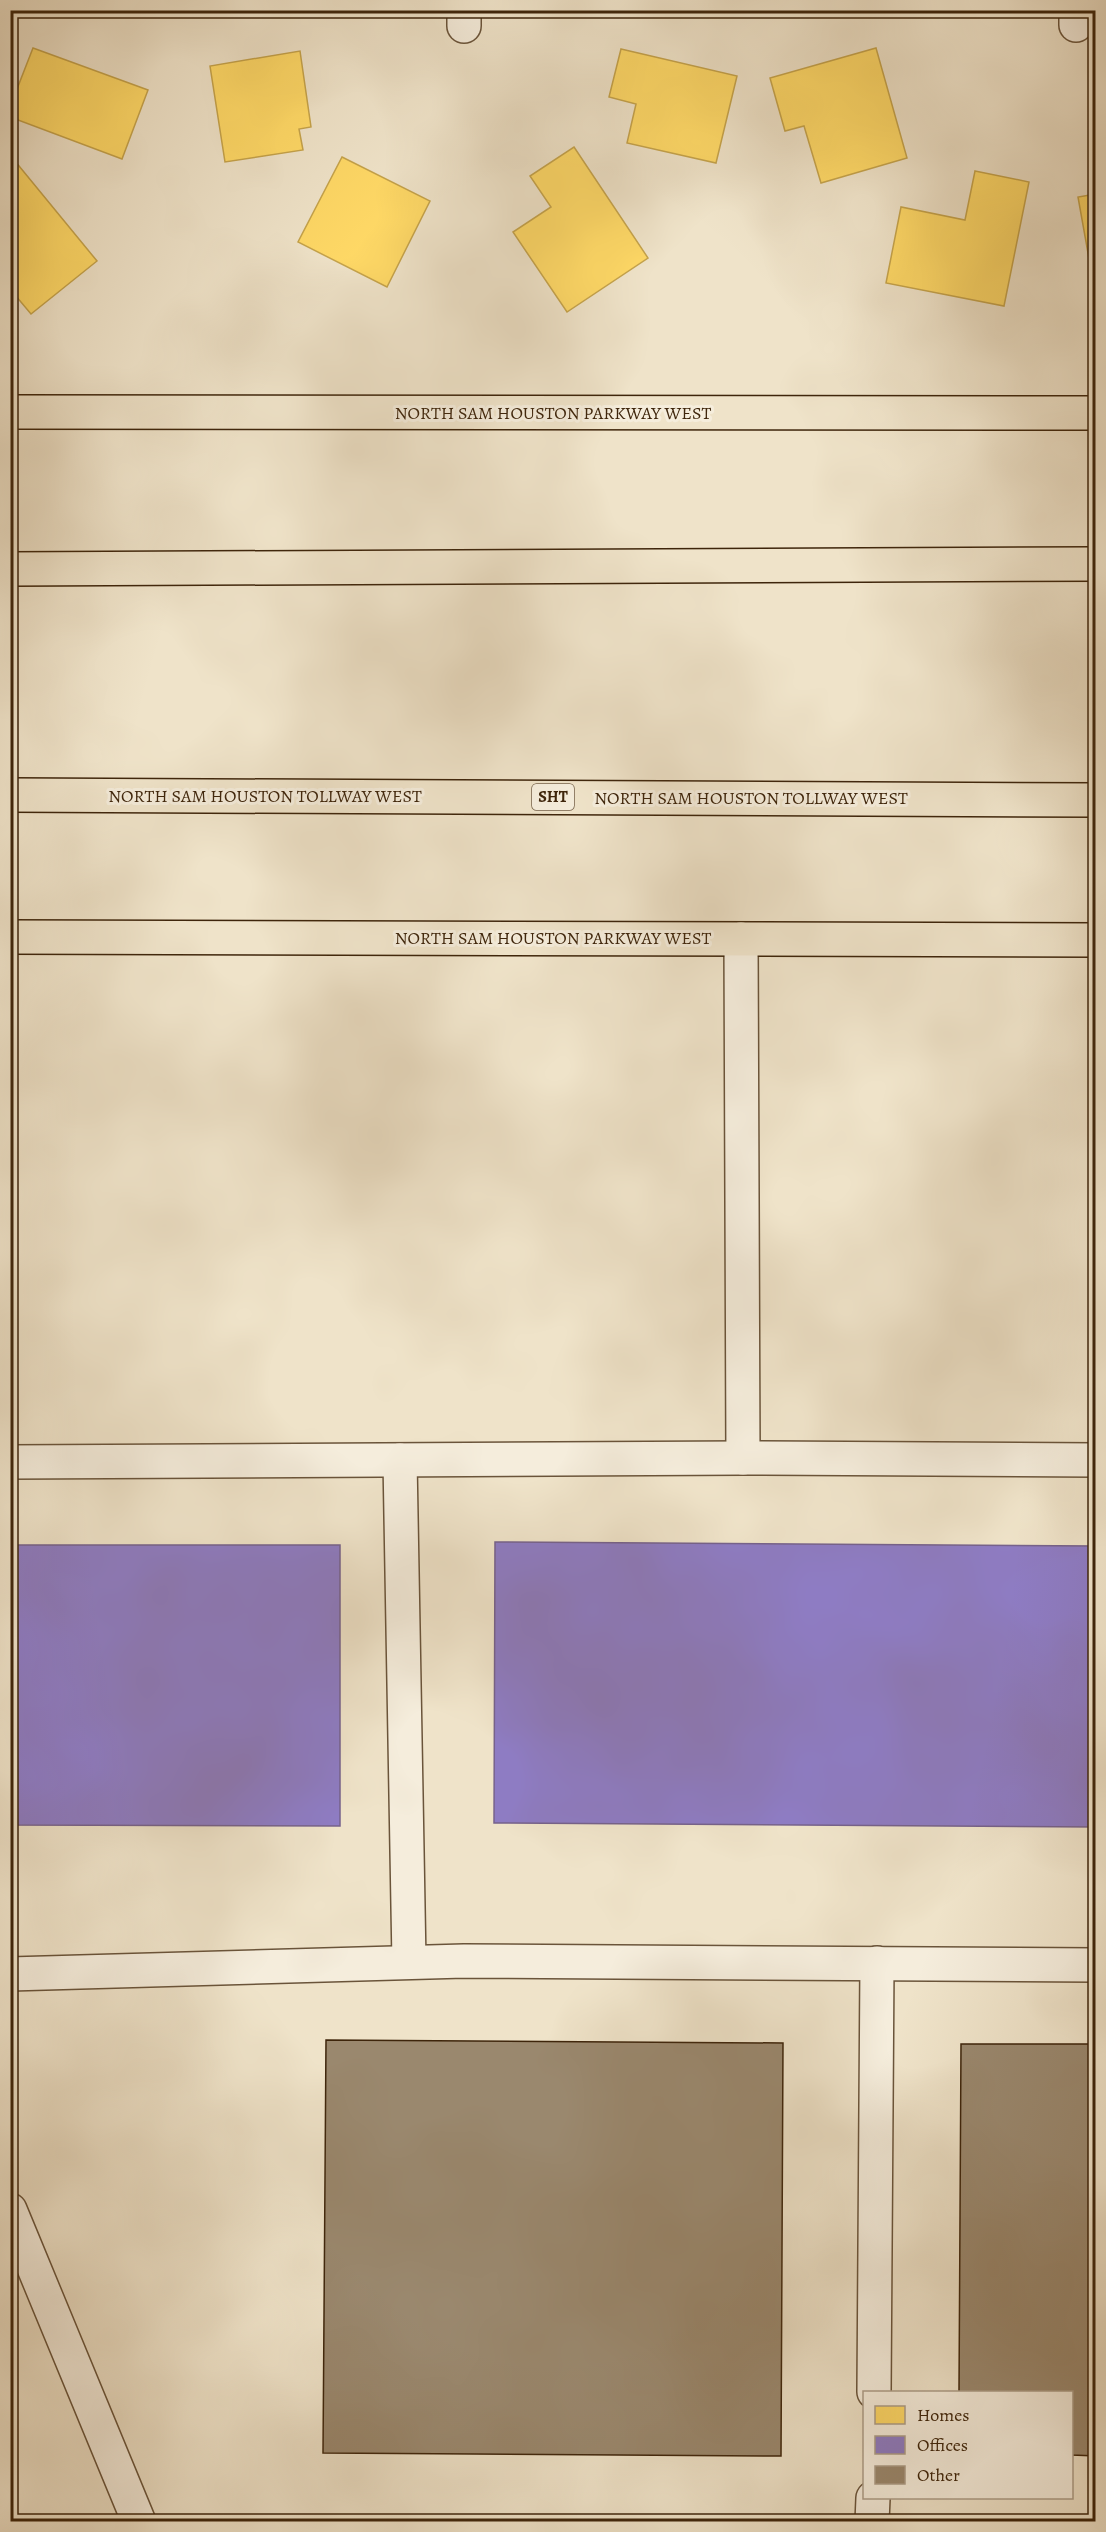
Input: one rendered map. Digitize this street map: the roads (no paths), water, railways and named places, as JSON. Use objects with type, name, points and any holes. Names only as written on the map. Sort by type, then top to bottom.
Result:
[{"type":"main road","name":"NORTH SAM HOUSTON PARKWAY WEST","points":[[10,412],[1095,413]]},
{"type":"main road","points":[[10,569],[1095,564]]},
{"type":"main road","name":"NORTH SAM HOUSTON TOLLWAY WEST","points":[[10,795],[1095,800]]},
{"type":"main road","name":"NORTH SAM HOUSTON PARKWAY WEST","points":[[10,937],[1095,940]]},
{"type":"lane","points":[[741,939],[743,1458]]},
{"type":"lane","points":[[10,1462],[743,1458],[1095,1460]]},
{"type":"lane","points":[[400,1460],[409,1962]]},
{"type":"lane","points":[[10,1974],[409,1962],[1095,1965]]},
{"type":"lane","points":[[874,2391],[877,1963]]},
{"type":"lane","points":[[10,2210],[139,2522]]},
{"type":"lane","points":[[872,2522],[873,2499]]}]
